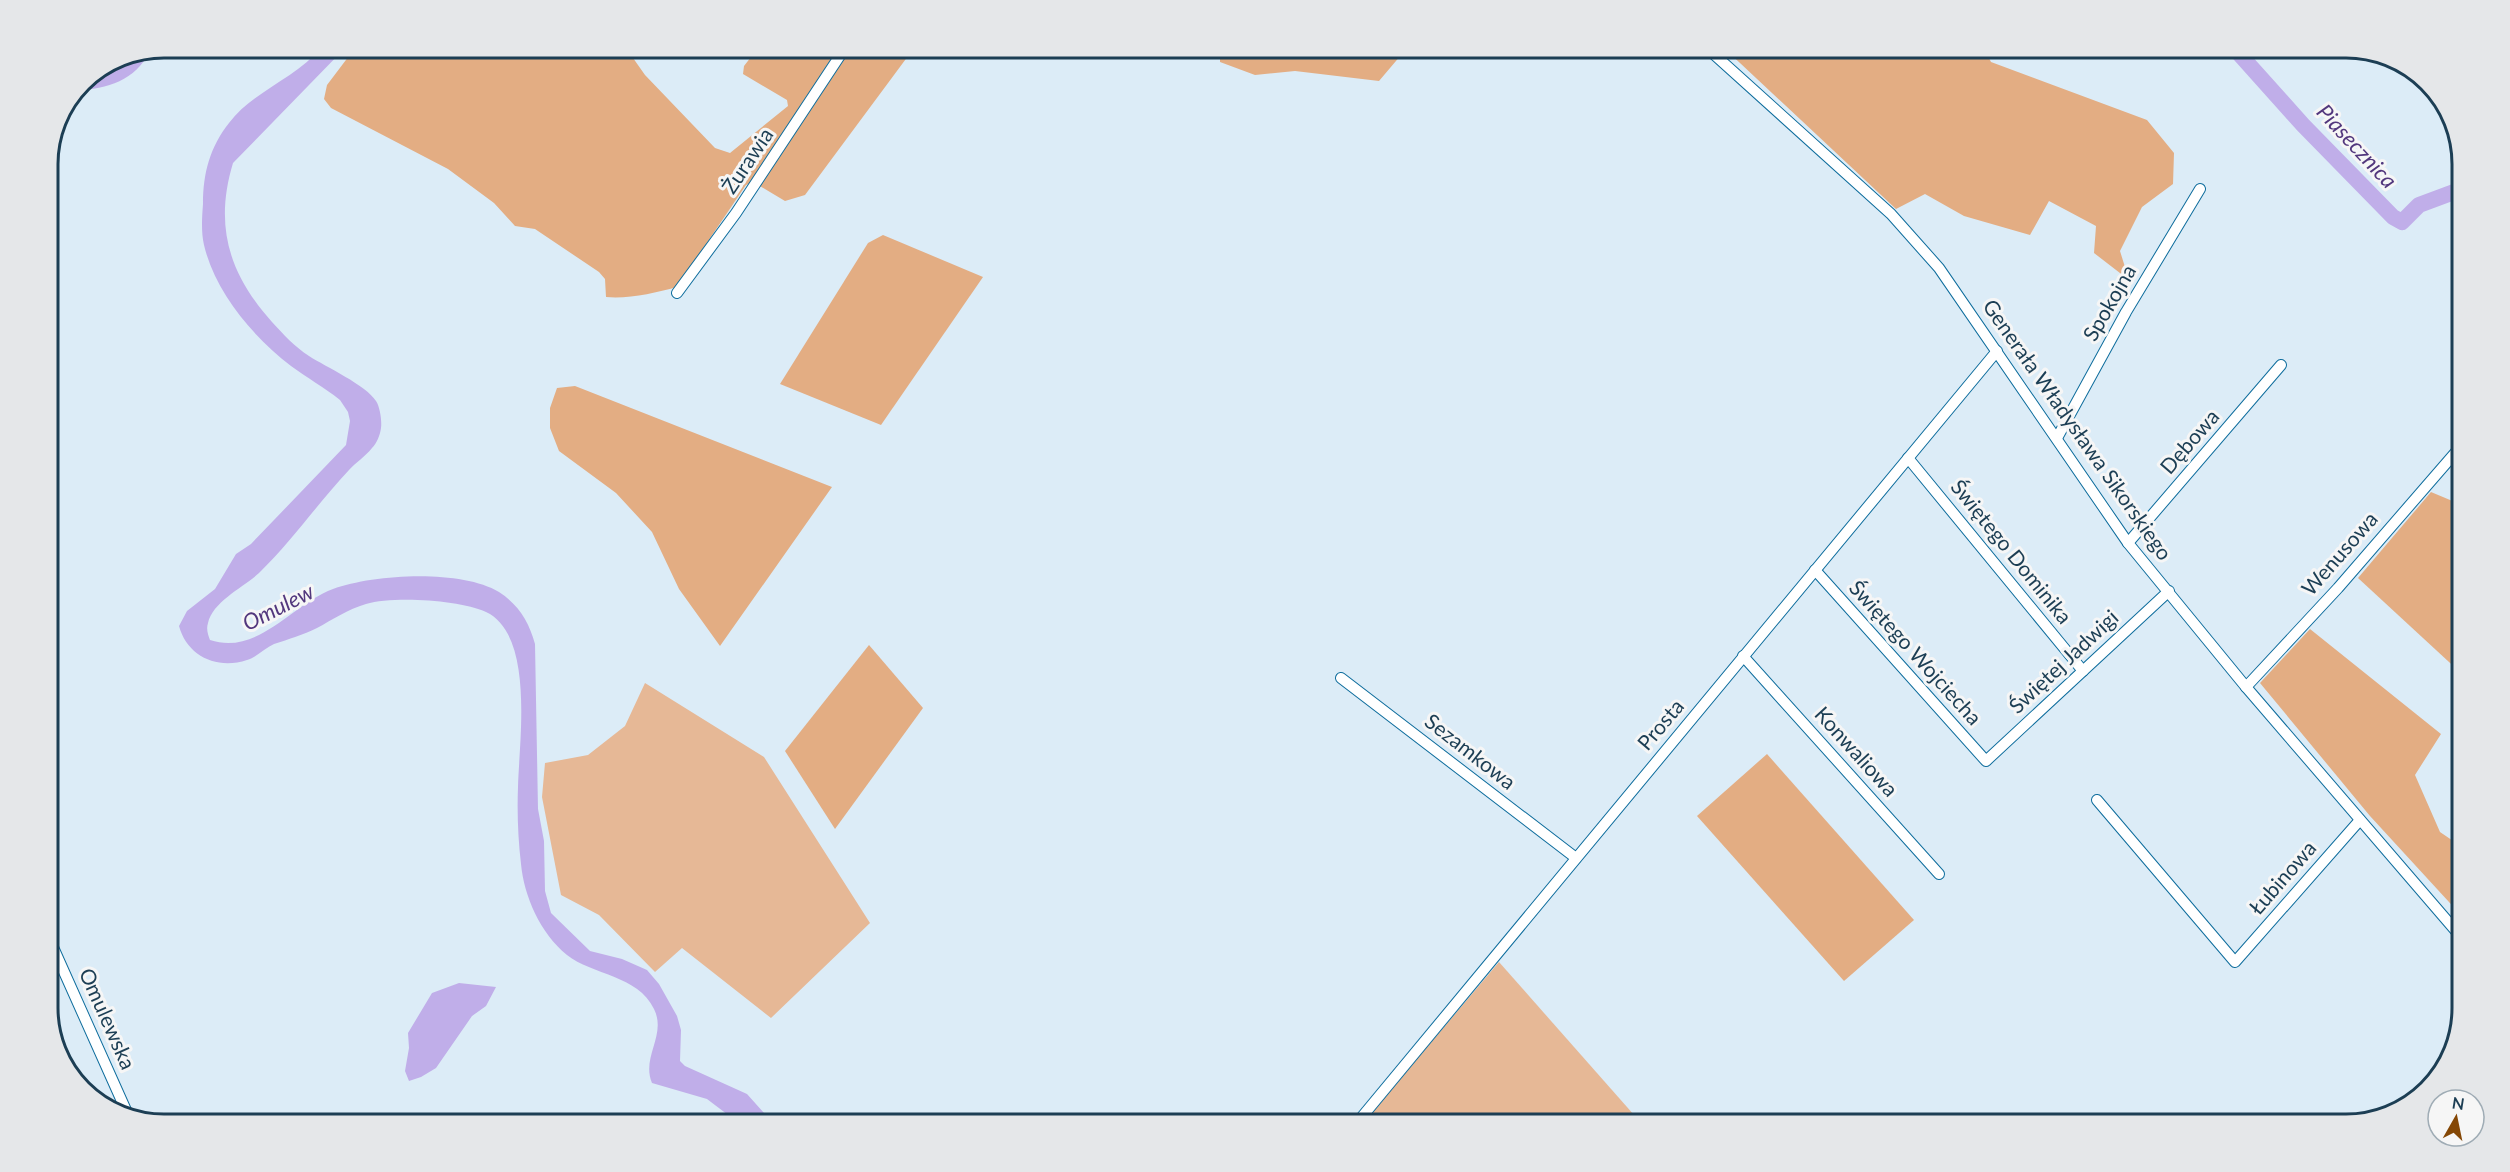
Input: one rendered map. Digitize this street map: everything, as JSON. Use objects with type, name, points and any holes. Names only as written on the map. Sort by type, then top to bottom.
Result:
[{"type":"street","name":"Żurawia","points":[[677,293],[736,213],[839,58]]},
{"type":"street","name":"Generała Władysława Sikorskiego","points":[[1718,58],[1891,214],[1939,268],[2128,543],[2246,687],[2452,926]]},
{"type":"street","name":"Spokojna","points":[[2057,438],[2126,312],[2200,189]]},
{"type":"street","name":"Prosta","points":[[1364,1114],[1997,351]]},
{"type":"street","name":"Dębowa","points":[[2128,543],[2281,365]]},
{"type":"street","name":"Wenusowa","points":[[2246,687],[2338,588],[2451,457]]},
{"type":"street","name":"Świętego Dominika","points":[[1908,458],[2084,671]]},
{"type":"street","name":"Świętego Wojciecha","points":[[1815,570],[1986,761]]},
{"type":"street","name":"Świętej Jadwigi","points":[[1986,761],[2169,591]]},
{"type":"street","name":"Konwaliowa","points":[[1743,656],[1939,874]]},
{"type":"street","name":"Sezamkowa","points":[[1341,678],[1576,858]]},
{"type":"street","name":"Łubinowa","points":[[2097,800],[2235,962],[2360,820]]},
{"type":"street","name":"Omulewska","points":[[59,961],[124,1105]]},
{"type":"shaded area","points":[[335,58],[233,163],[227,186],[225,208],[229,248],[245,286],[276,327],[299,349],[364,389],[376,401],[380,410],[381,431],[374,446],[352,467],[271,561],[216,608],[207,625],[210,640],[227,643],[244,641],[274,626],[318,596],[333,589],[371,580],[417,576],[441,577],[483,585],[506,597],[522,615],[530,628],[535,644],[538,809],[544,841],[545,891],[551,913],[590,951],[622,959],[647,970],[659,984],[677,1016],[681,1030],[680,1061],[685,1066],[747,1094],[765,1114],[727,1114],[707,1099],[652,1083],[649,1073],[658,1028],[654,1009],[647,998],[626,982],[577,962],[557,946],[541,925],[526,889],[521,864],[518,806],[521,691],[512,643],[501,624],[486,612],[444,602],[393,600],[378,602],[359,606],[312,630],[274,644],[251,659],[236,663],[214,662],[205,658],[196,653],[183,636],[179,626],[187,611],[215,589],[236,554],[251,544],[346,445],[350,421],[348,412],[340,400],[277,354],[237,312],[209,263],[202,230],[206,171],[212,151],[222,132],[250,102],[311,59]]},
{"type":"shaded area","points":[[347,58],[633,58],[645,75],[715,148],[730,153],[788,106],[787,100],[743,74],[744,66],[750,58],[907,58],[805,195],[785,201],[753,182],[746,185],[677,287],[624,297],[606,297],[605,279],[599,272],[535,229],[515,226],[494,203],[448,169],[331,108],[324,99],[327,85]]},
{"type":"shaded area","points":[[1220,58],[1399,58],[1379,81],[1295,71],[1255,75],[1220,62]]},
{"type":"shaded area","points":[[1735,58],[1989,58],[1991,62],[2147,120],[2174,153],[2173,184],[2142,207],[2120,251],[2129,280],[2094,253],[2096,226],[2049,201],[2030,235],[1964,216],[1925,194],[1896,209]]},
{"type":"shaded area","points":[[144,61],[128,76],[99,88],[89,89],[105,76]]},
{"type":"shaded area","points":[[883,235],[983,277],[881,425],[780,384],[868,243]]},
{"type":"shaded area","points":[[575,386],[832,487],[720,646],[679,589],[652,532],[616,493],[559,451],[550,428],[550,408],[557,388]]},
{"type":"shaded area","points":[[2431,492],[2451,501],[2452,664],[2358,578]]},
{"type":"shaded area","points":[[2310,629],[2441,734],[2415,775],[2440,832],[2452,840],[2452,905],[2370,816],[2260,683]]},
{"type":"shaded area","points":[[869,645],[923,708],[835,829],[785,751]]},
{"type":"shaded area","points":[[645,683],[764,757],[870,923],[771,1018],[682,948],[655,972],[599,915],[561,895],[542,797],[545,763],[588,755],[625,726]]},
{"type":"shaded area","points":[[1767,754],[1914,920],[1844,981],[1697,816]]},
{"type":"shaded area","points":[[1499,962],[1633,1114],[1370,1114]]},
{"type":"shaded area","points":[[459,983],[496,987],[486,1006],[472,1016],[436,1068],[409,1081],[405,1071],[409,1048],[408,1033],[432,993]]},
{"type":"waterway","name":"Piasecznica","points":[[2243,58],[2303,125],[2393,217],[2402,222],[2419,205],[2451,193]]},
{"type":"water label","name":"Omulew","points":[[278,607]]}]
